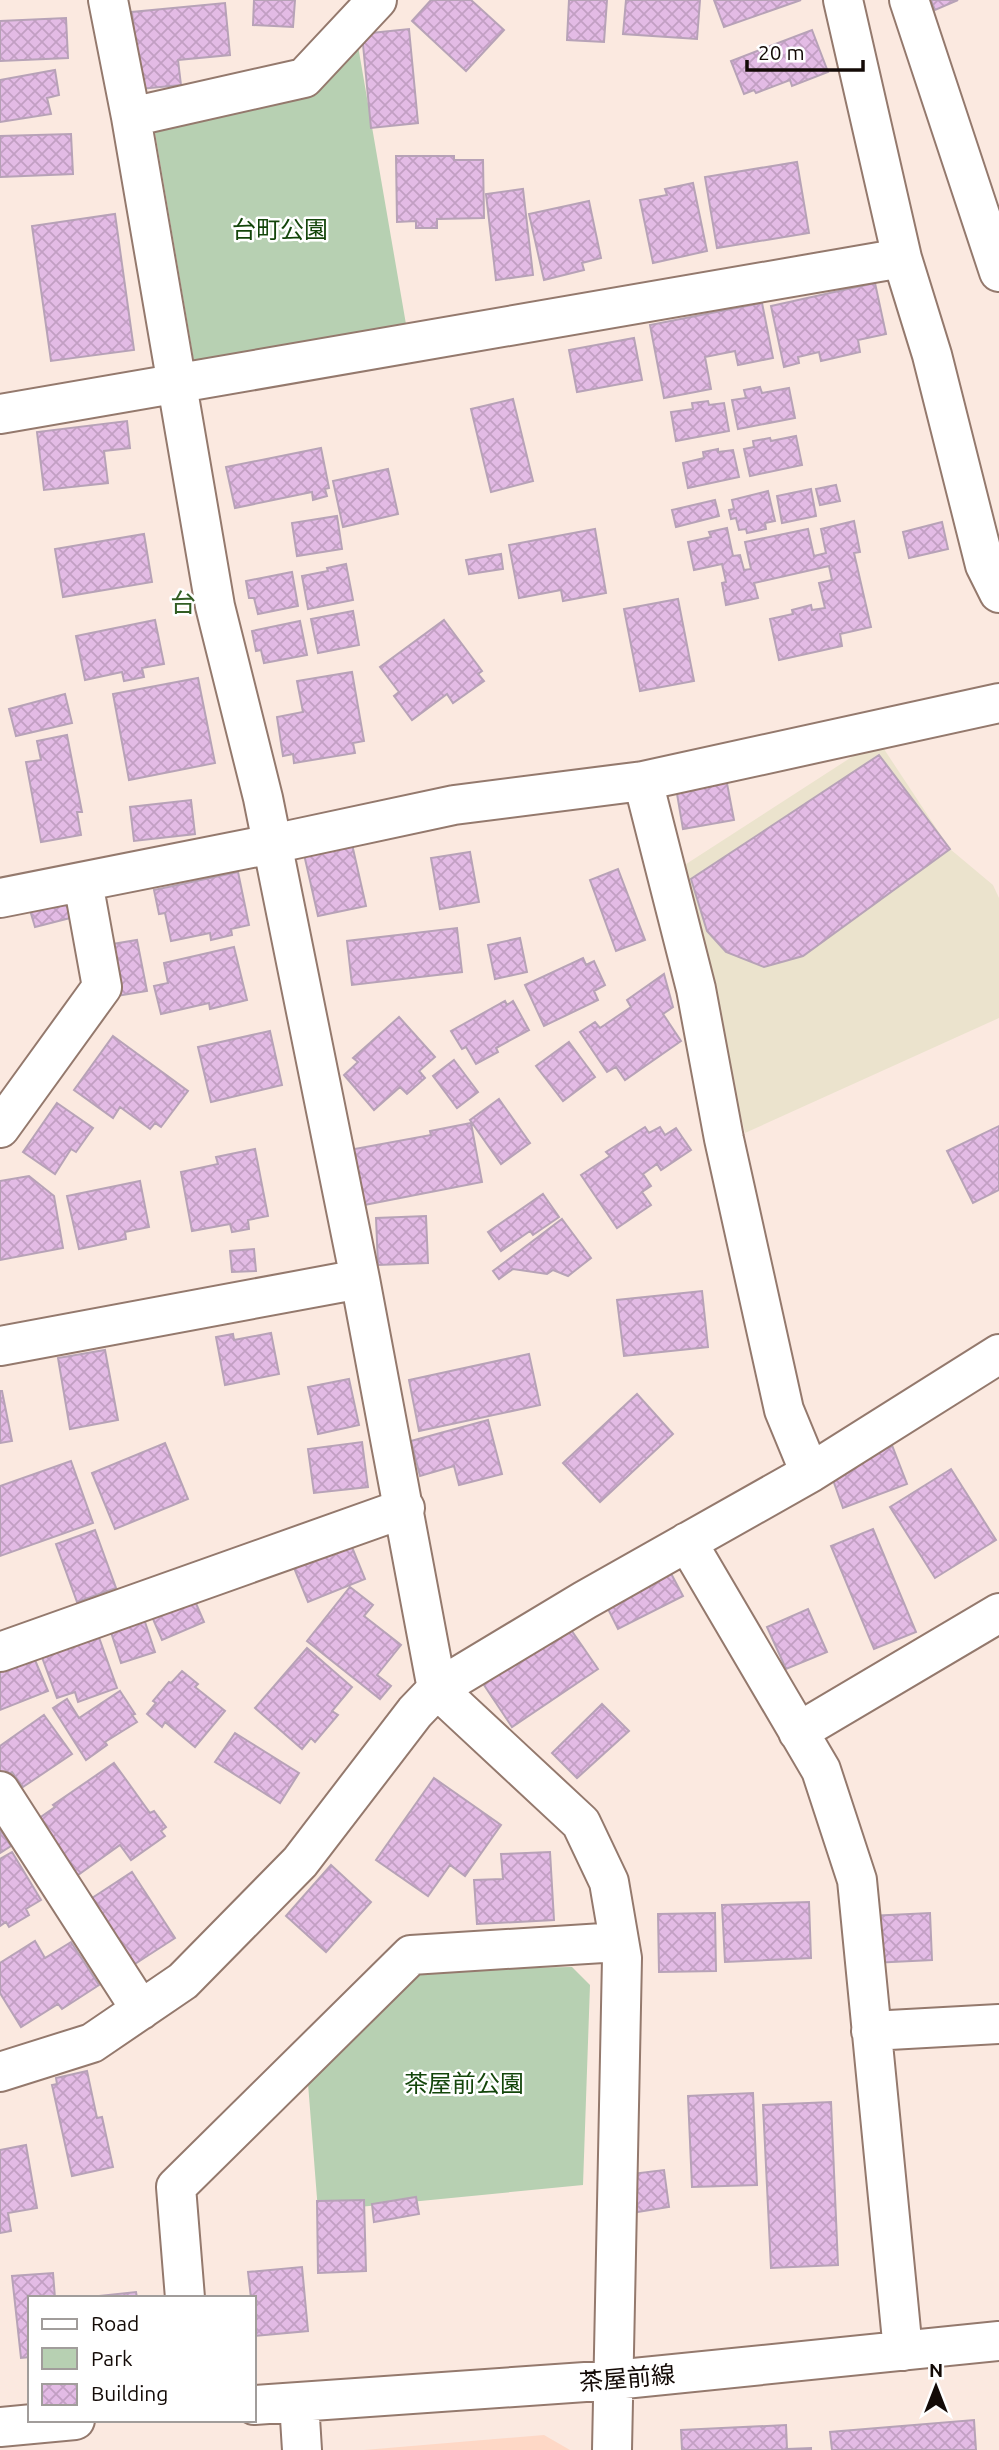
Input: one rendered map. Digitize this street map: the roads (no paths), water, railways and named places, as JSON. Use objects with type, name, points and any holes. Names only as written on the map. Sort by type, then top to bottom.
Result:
[{"type":"street","points":[[108,0],[131,117],[215,606],[263,798],[405,1508],[437,1689],[581,1823],[609,1882],[622,1958],[612,2450]]},
{"type":"street","points":[[131,117],[304,78],[377,0]]},
{"type":"street","points":[[843,0],[902,258],[932,355],[985,565],[999,593]]},
{"type":"street","points":[[909,0],[999,272]]},
{"type":"street","points":[[0,414],[902,258]]},
{"type":"street","points":[[0,898],[454,805],[643,782],[999,703]]},
{"type":"street","points":[[643,782],[696,989],[723,1139],[784,1410],[810,1472]]},
{"type":"street","points":[[0,1128],[102,987],[83,882]]},
{"type":"street","points":[[0,1346],[360,1279]]},
{"type":"street","points":[[0,2072],[92,2043],[183,1981],[300,1862],[415,1712],[437,1689],[585,1600],[810,1472],[999,1354]]},
{"type":"street","points":[[0,1652],[405,1508]]},
{"type":"street","points":[[687,1542],[821,1770],[857,1880],[903,2351]]},
{"type":"street","points":[[799,1732],[999,1612]]},
{"type":"street","points":[[0,1791],[141,2010]]},
{"type":"street","points":[[185,2296],[176,2187],[411,1955],[619,1942]]},
{"type":"street","points":[[871,2031],[999,2024]]},
{"type":"street","name":"茶屋前線","points":[[256,2405],[614,2380],[999,2341]]},
{"type":"street","points":[[299,2402],[302,2450]]},
{"type":"street","points":[[0,2427],[54,2422]]},
{"type":"district","name":"台","points":[[183,602]]},
{"type":"park label","name":"台町公園","points":[[280,229]]},
{"type":"park label","name":"茶屋前公園","points":[[464,2083]]}]
